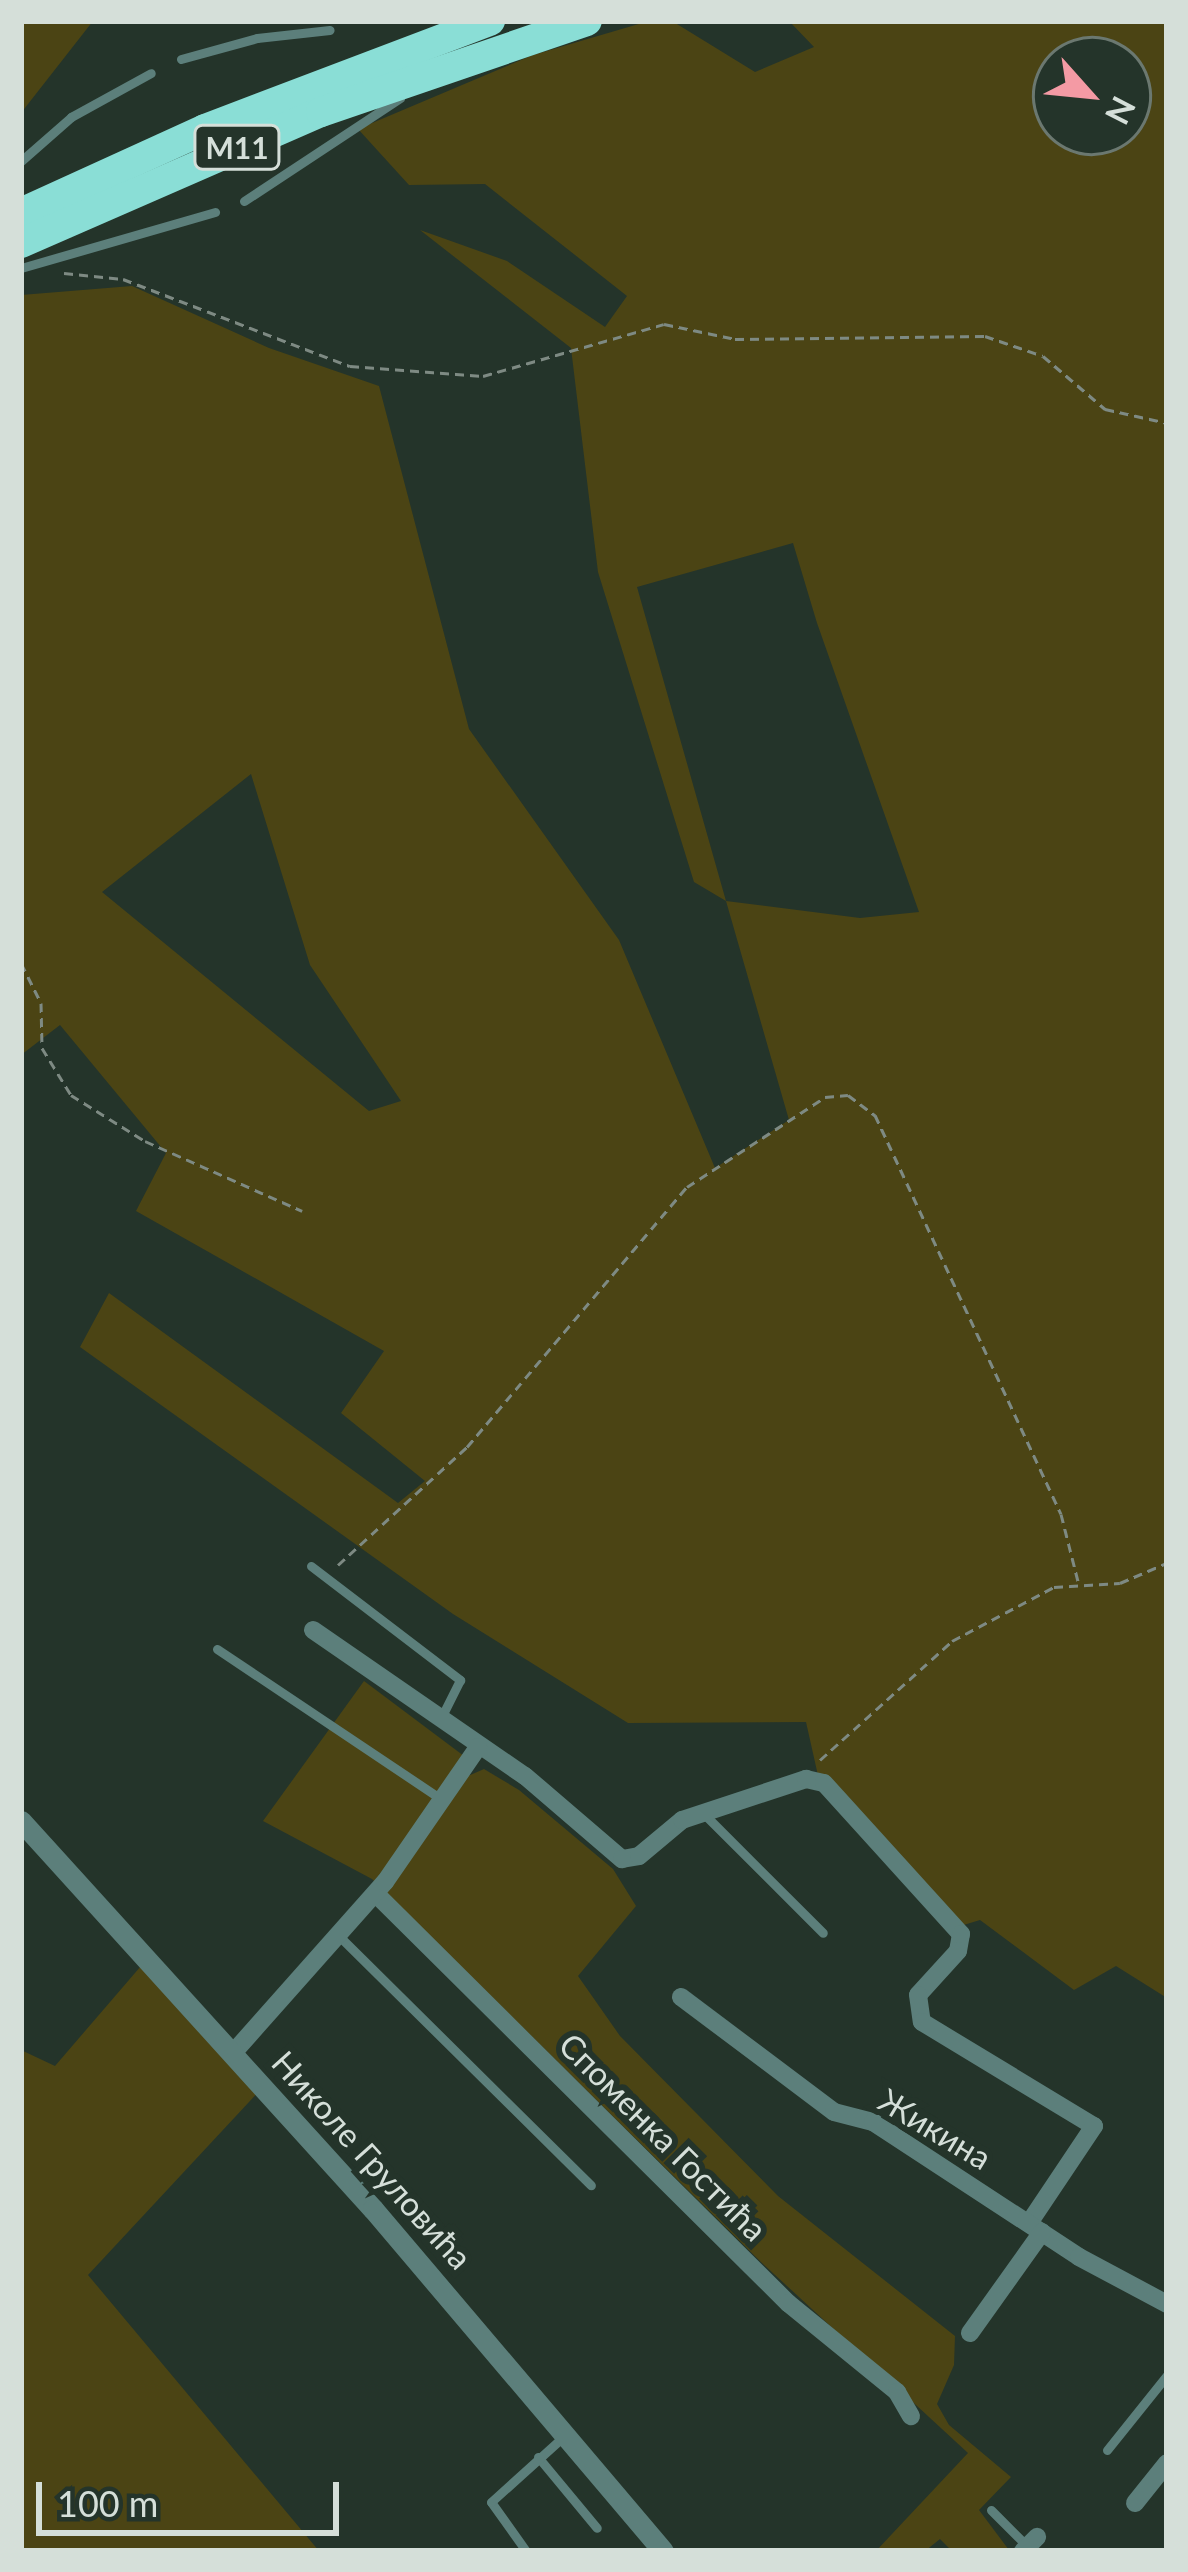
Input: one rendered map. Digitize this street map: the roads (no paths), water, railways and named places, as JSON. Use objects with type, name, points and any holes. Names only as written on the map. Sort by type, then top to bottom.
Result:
[{"type":"highway","name":"M11","points":[[21,213],[205,129],[490,21]]},
{"type":"highway","name":"M11","points":[[21,243],[214,156],[457,63],[587,21]]},
{"type":"street","points":[[313,1630],[525,1776],[622,1858],[703,1813],[819,1780],[961,1934],[958,1951],[916,2002],[928,2029],[1094,2126],[970,2332]]},
{"type":"street","points":[[233,2054],[376,1894],[478,1747]]},
{"type":"street","name":"Николе Груловића","points":[[21,1820],[568,2432],[664,2551]]},
{"type":"street","name":"Споменка Гостића","points":[[376,1894],[788,2303],[897,2392],[911,2416]]},
{"type":"street","name":"Жикина","points":[[680,1997],[834,2112],[873,2122],[1035,2228],[1167,2304]]},
{"type":"street","points":[[1135,2504],[1167,2463]]},
{"type":"lane","points":[[181,59],[257,38],[330,30]]},
{"type":"lane","points":[[244,201],[457,63]]},
{"type":"lane","points":[[21,161],[71,117],[152,73]]},
{"type":"lane","points":[[21,268],[215,212]]},
{"type":"lane","points":[[311,1566],[460,1680],[440,1720]]},
{"type":"lane","points":[[217,1649],[441,1799]]},
{"type":"lane","points":[[703,1813],[823,1933]]},
{"type":"lane","points":[[340,1937],[591,2185]]},
{"type":"lane","points":[[1107,2450],[1167,2375]]},
{"type":"lane","points":[[526,2551],[491,2502],[568,2432]]},
{"type":"lane","points":[[538,2457],[598,2528]]},
{"type":"lane","points":[[991,2510],[1029,2545]]}]
